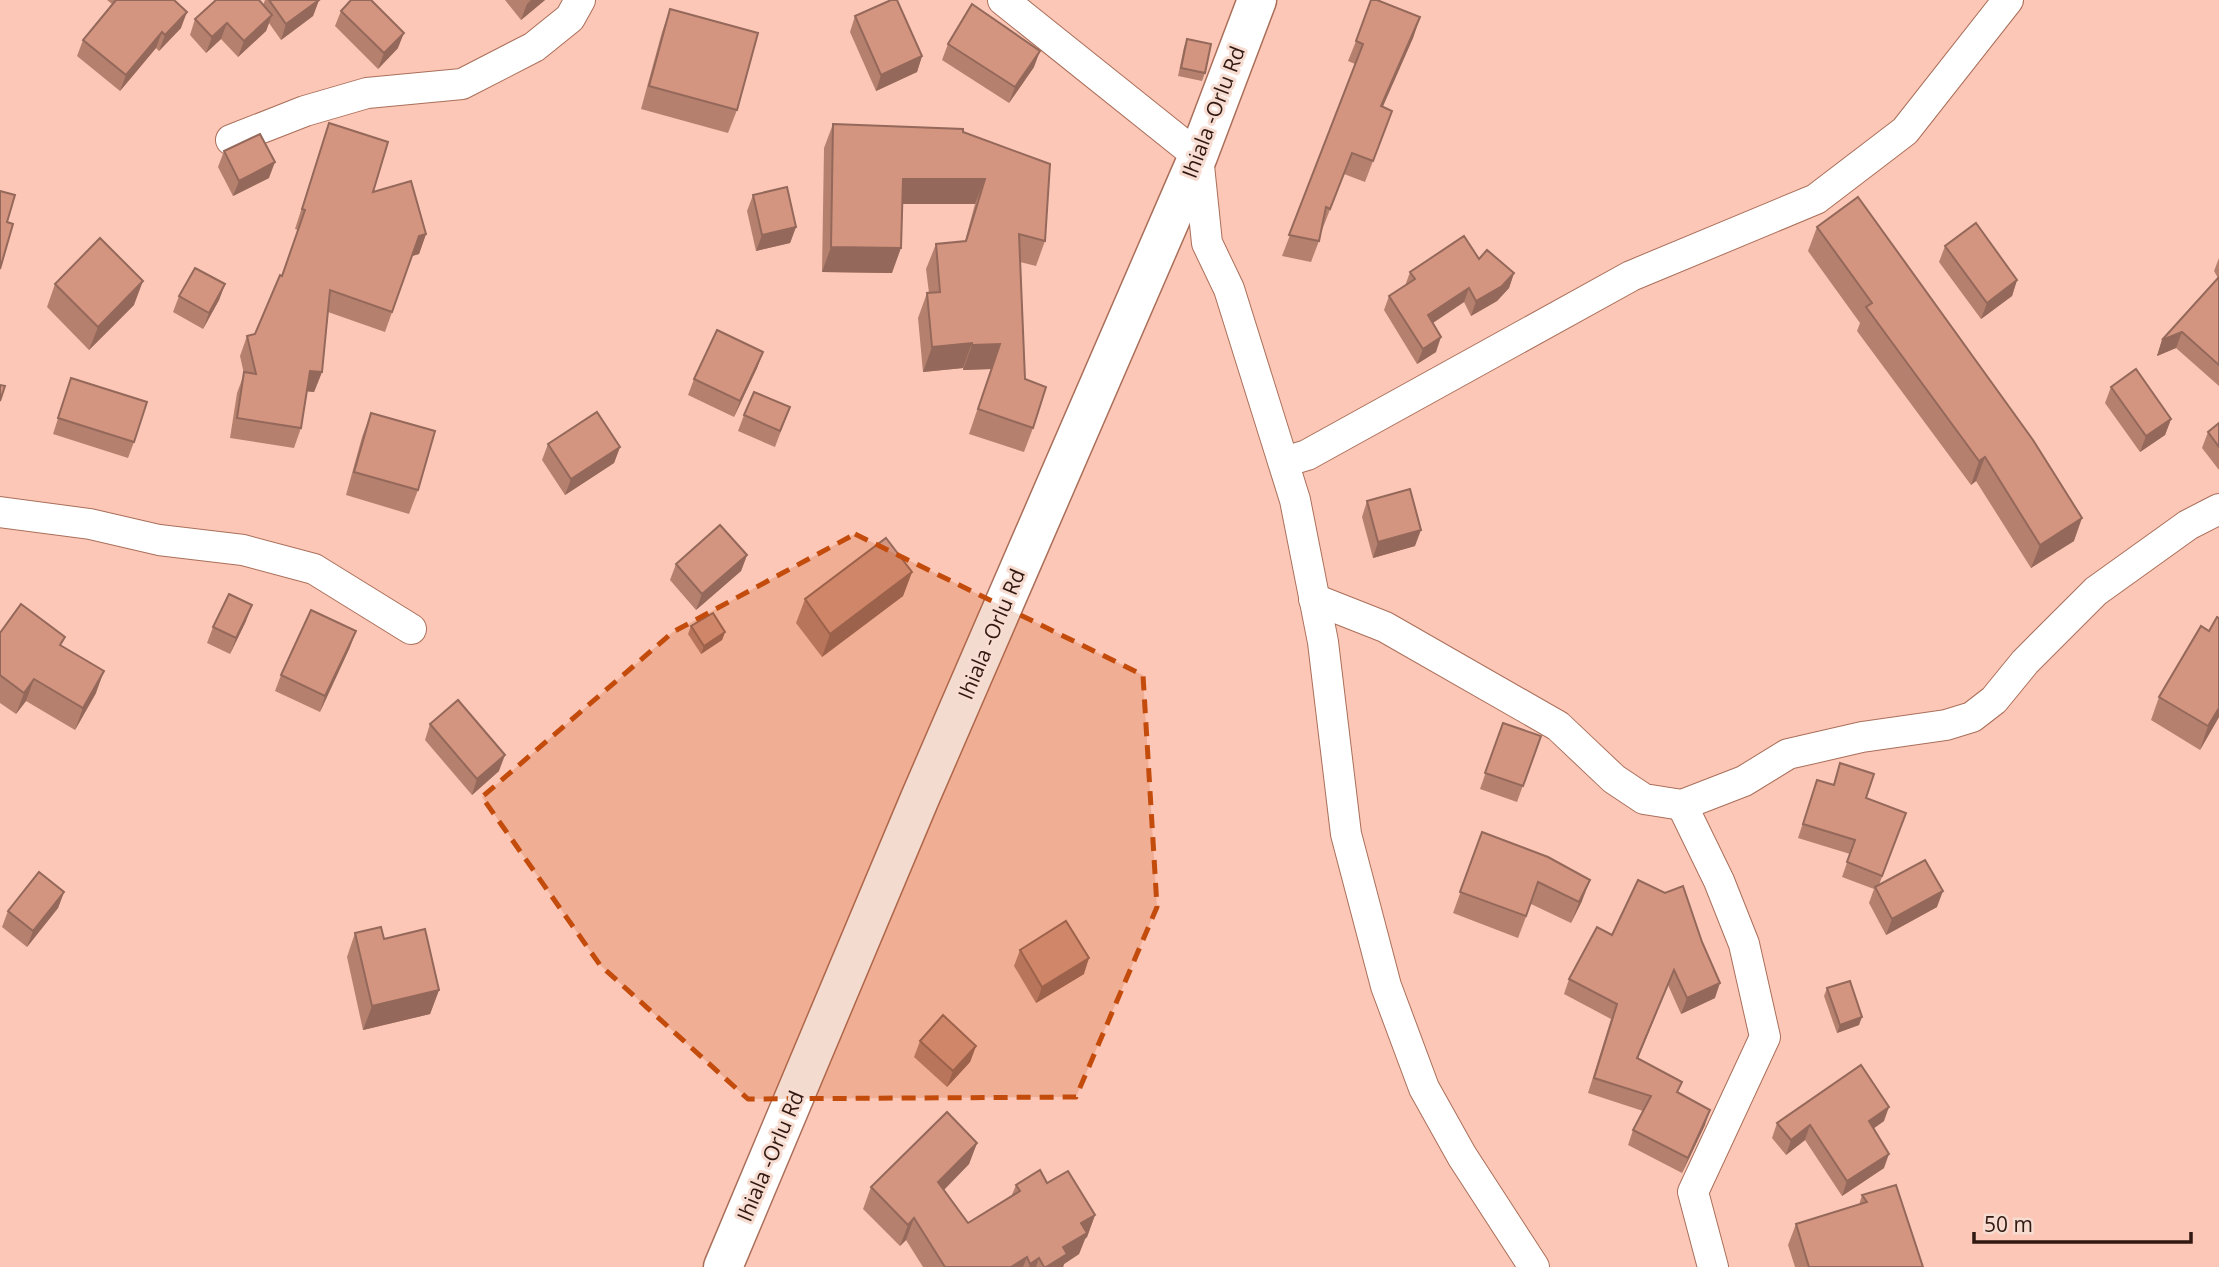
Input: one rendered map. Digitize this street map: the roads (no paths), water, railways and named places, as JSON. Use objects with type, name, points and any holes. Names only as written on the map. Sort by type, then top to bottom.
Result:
[{"type":"main road","name":"Ihiala -Orlu Rd","points":[[723,1267],[926,785],[1198,156],[1257,0]]},
{"type":"street","points":[[231,140],[305,111],[367,93],[462,85],[534,47],[570,18],[580,0]]},
{"type":"street","points":[[1003,0],[1198,156],[1207,243],[1229,289],[1284,462],[1322,642],[1346,834],[1386,986],[1424,1088],[1462,1156],[1534,1267]]},
{"type":"street","points":[[1284,462],[1307,455],[1631,276],[1816,199],[1905,131],[2008,0]]},
{"type":"street","points":[[1314,599],[1385,627],[1558,726],[1614,779],[1644,799],[1682,805],[1744,781],[1788,754],[1862,737],[1946,725],[1972,717],[1994,700],[2025,662],[2096,591],[2176,532],[2219,509]]},
{"type":"street","points":[[0,512],[90,524],[159,540],[243,550],[314,569],[411,629]]},
{"type":"street","points":[[1682,805],[1719,881],[1744,944],[1765,1037],[1693,1192],[1713,1267]]}]
